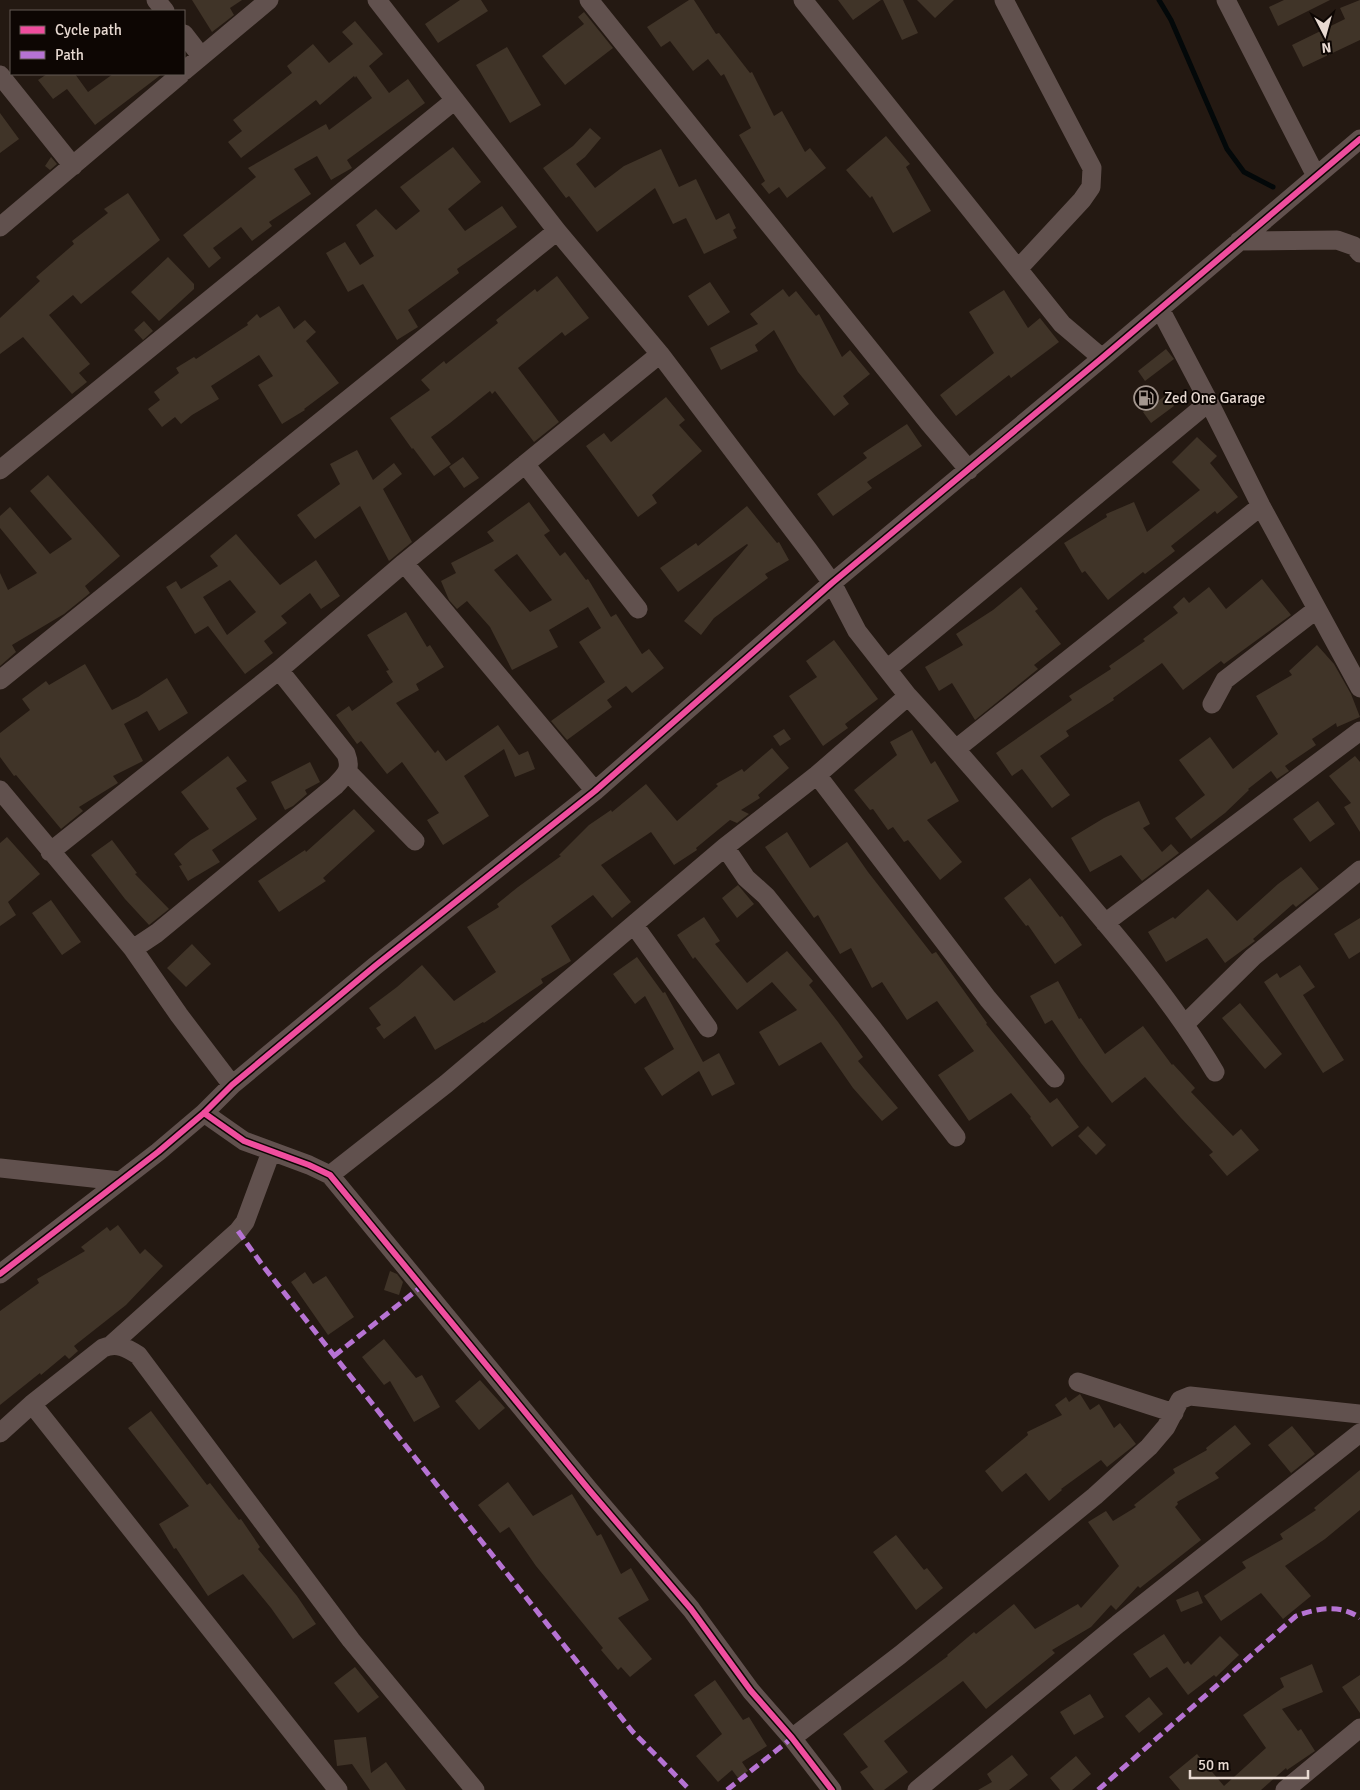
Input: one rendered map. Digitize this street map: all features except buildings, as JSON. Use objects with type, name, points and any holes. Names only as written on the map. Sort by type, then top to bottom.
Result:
[{"type":"street","points":[[156,0],[164,10]]},
{"type":"street","points":[[185,70],[269,0]]},
{"type":"street","points":[[377,0],[557,231],[660,354],[832,583],[846,614],[857,631],[908,696],[956,749],[1105,923],[1185,1024],[1215,1072]]},
{"type":"street","points":[[589,0],[929,423],[969,470]]},
{"type":"street","points":[[803,0],[1062,324],[1102,358]]},
{"type":"street","points":[[1004,0],[1092,168],[1091,187],[1082,200],[1018,269]]},
{"type":"street","points":[[1226,0],[1316,176]]},
{"type":"street","points":[[185,35],[201,56]]},
{"type":"street","points":[[0,75],[73,166]]},
{"type":"street","points":[[0,227],[179,75]]},
{"type":"street","points":[[0,470],[455,100]]},
{"type":"street","points":[[0,1274],[120,1181],[375,966],[595,791],[832,583],[969,470],[1360,139]]},
{"type":"street","points":[[0,680],[557,231]]},
{"type":"street","points":[[1239,241],[1337,240],[1354,246],[1360,253]]},
{"type":"street","points":[[1160,309],[1261,506],[1360,688]]},
{"type":"street","points":[[50,852],[279,670],[404,563],[660,354]]},
{"type":"street","points":[[887,669],[1209,402]]},
{"type":"street","points":[[526,464],[638,609]]},
{"type":"street","points":[[956,749],[1261,506]]},
{"type":"street","points":[[404,563],[595,791]]},
{"type":"street","points":[[1212,704],[1225,680],[1318,609]]},
{"type":"street","points":[[133,949],[157,934],[334,786],[348,772],[349,762],[346,754],[279,670]]},
{"type":"street","points":[[330,1175],[454,1078],[725,846],[817,775],[908,696]]},
{"type":"street","points":[[1105,923],[1360,731]]},
{"type":"street","points":[[348,772],[415,841]]},
{"type":"street","points":[[817,775],[988,999],[1055,1078]]},
{"type":"street","points":[[3,800],[133,949],[232,1086]]},
{"type":"street","points":[[725,846],[746,878],[766,896],[873,1028],[956,1137]]},
{"type":"street","points":[[1185,1024],[1253,957],[1360,870]]},
{"type":"street","points":[[634,925],[708,1028]]},
{"type":"street","points":[[204,1112],[244,1141],[309,1165],[330,1175],[590,1491],[691,1608],[751,1691],[792,1738],[832,1790]]},
{"type":"street","points":[[0,1433],[32,1404],[96,1352],[111,1345],[238,1231],[244,1222],[271,1152]]},
{"type":"street","points":[[0,1168],[120,1181]]},
{"type":"street","points":[[111,1345],[121,1346],[138,1355],[351,1640],[475,1790]]},
{"type":"street","points":[[1078,1382],[1174,1413]]},
{"type":"street","points":[[792,1738],[900,1655],[1095,1496],[1149,1447],[1166,1428],[1180,1400],[1190,1396],[1360,1414]]},
{"type":"street","points":[[32,1404],[338,1790]]},
{"type":"street","points":[[917,1790],[1118,1624],[1360,1433]]},
{"type":"street","points":[[1285,1790],[1360,1728]]},
{"type":"waterway","points":[[1159,0],[1171,20],[1227,149],[1244,172],[1273,187]]},
{"type":"marked path","points":[[238,1231],[263,1266],[632,1731],[690,1790]]},
{"type":"marked path","points":[[334,1356],[422,1286]]},
{"type":"marked path","points":[[1098,1790],[1296,1616],[1320,1609],[1337,1609],[1360,1618]]},
{"type":"marked path","points":[[727,1790],[792,1738]]},
{"type":"cycle path","points":[[0,1274],[158,1152],[204,1113],[232,1085],[375,966],[595,791],[832,583],[1102,358],[1360,139]]},
{"type":"cycle path","points":[[204,1113],[244,1141],[309,1165],[330,1175],[590,1491],[691,1609],[751,1691],[792,1738],[832,1790]]},
{"type":"place","name":"Zed One Garage","points":[[1146,398]]}]
